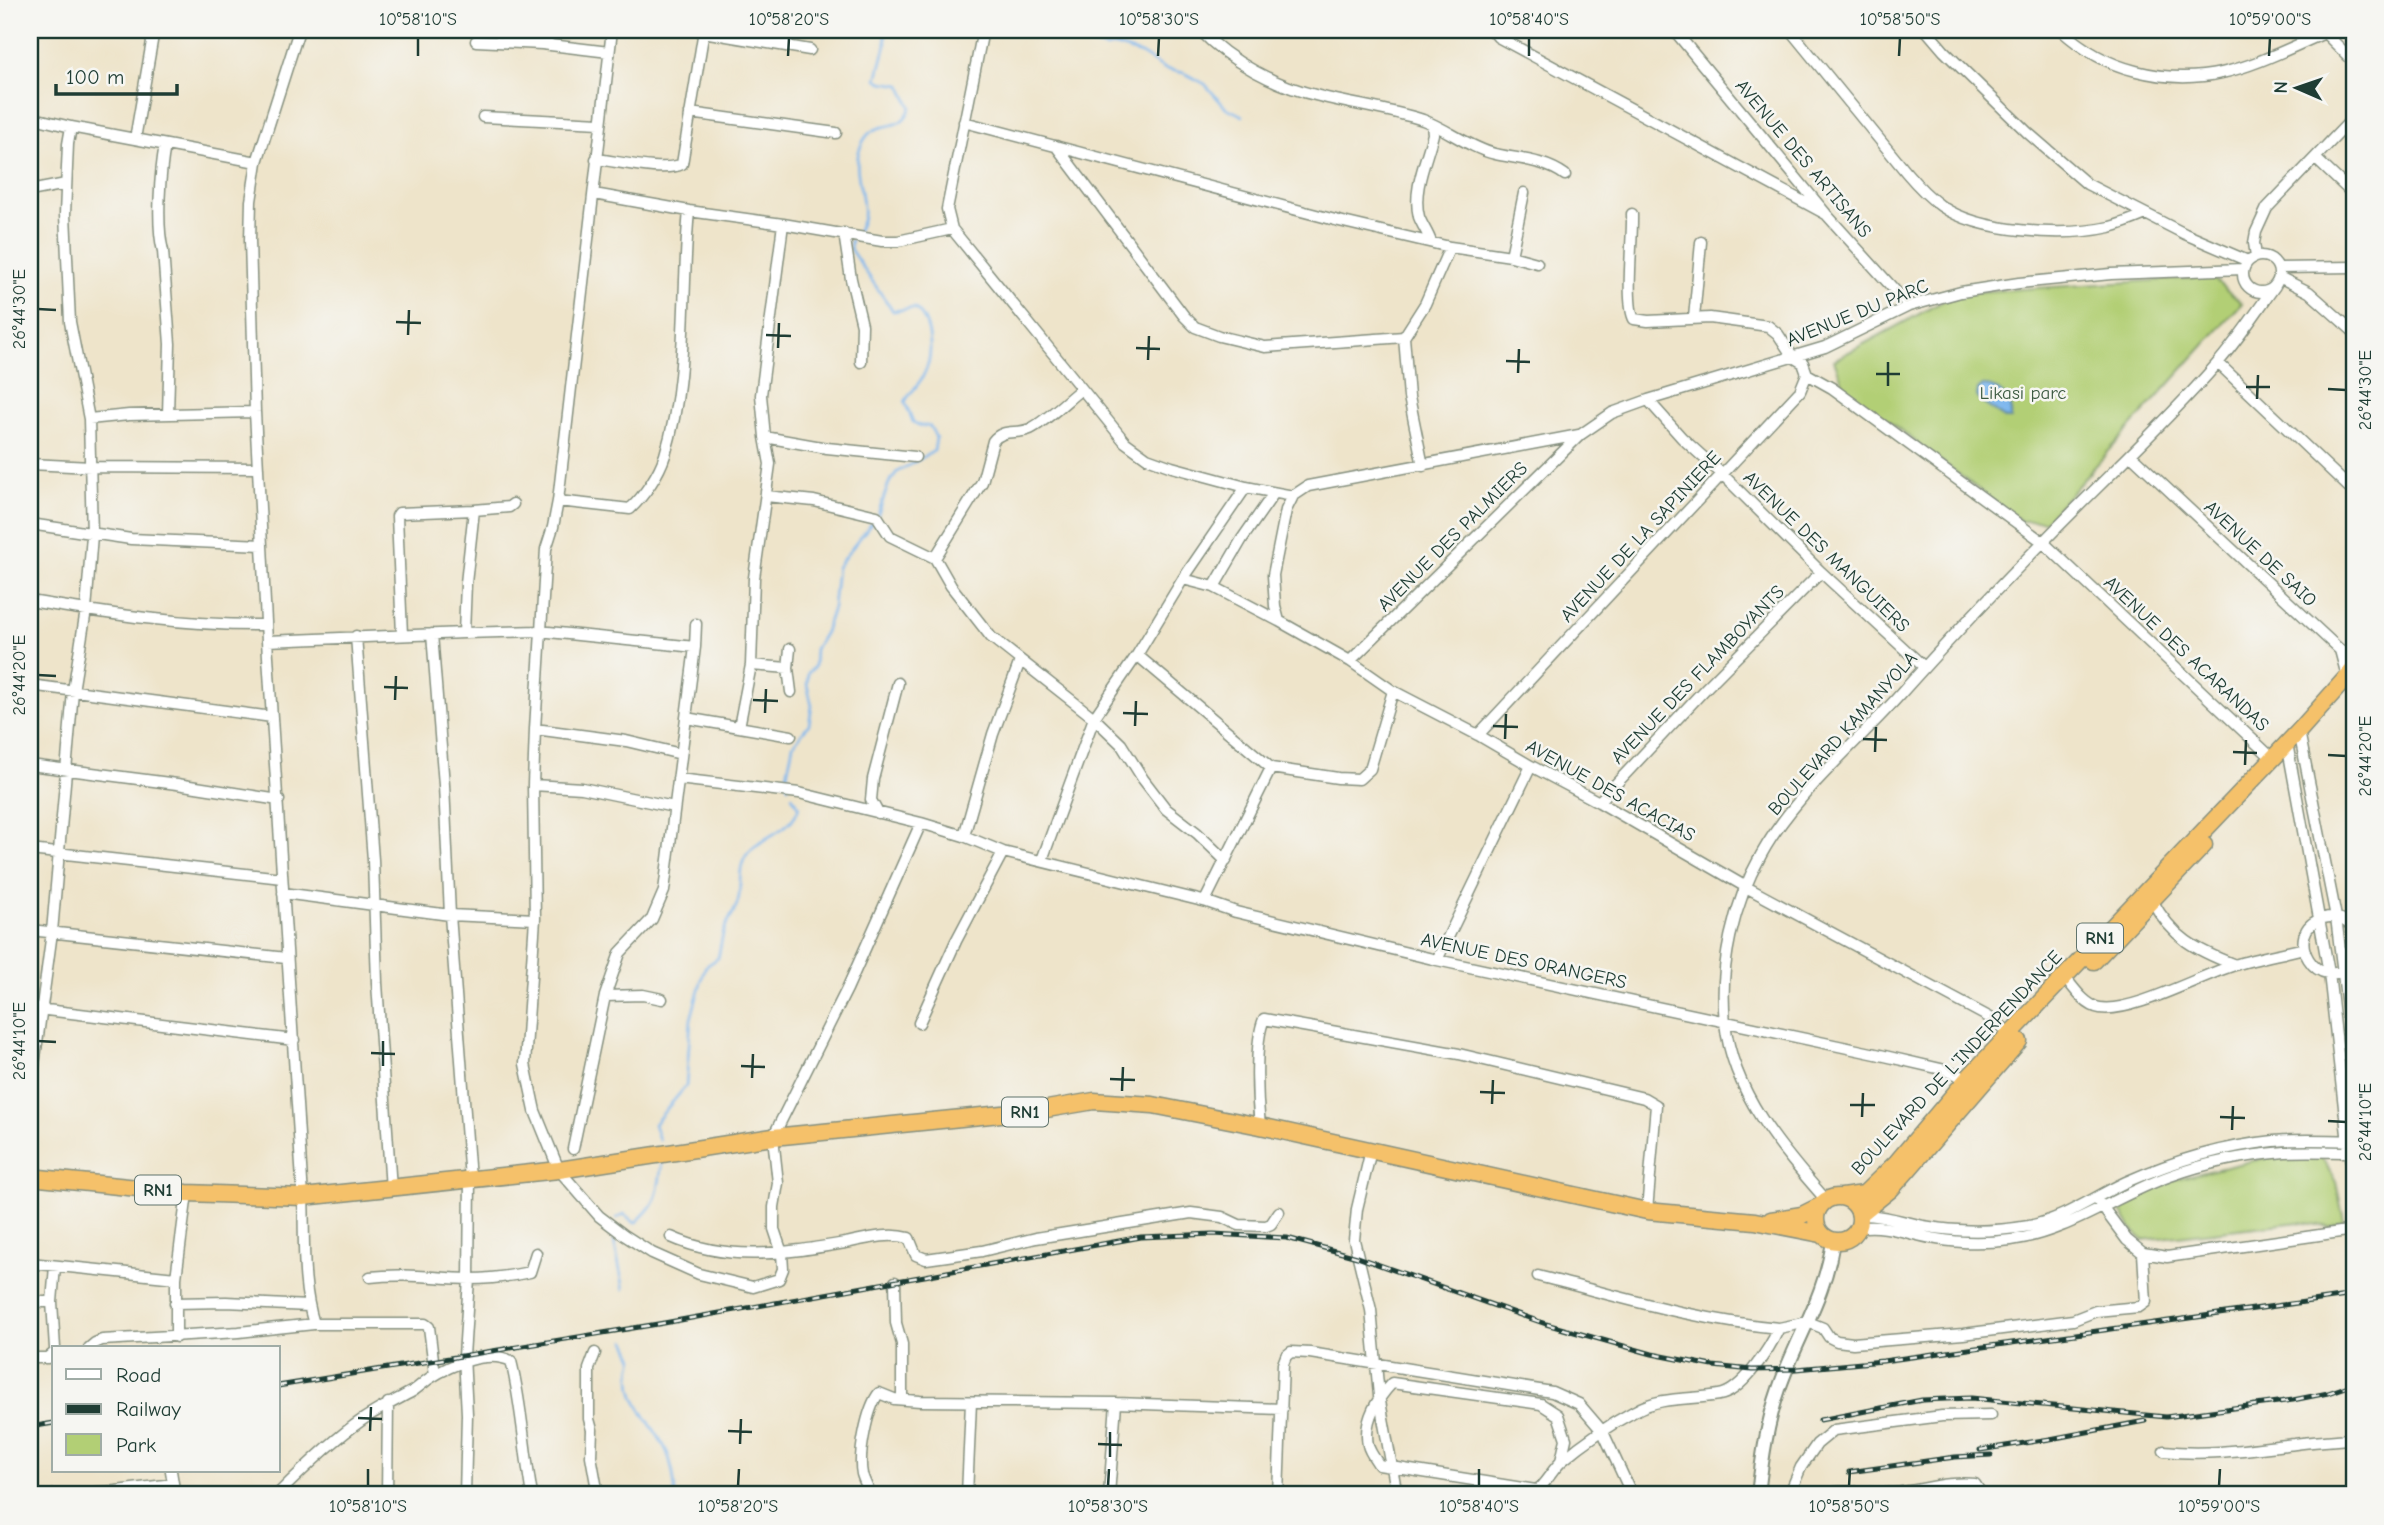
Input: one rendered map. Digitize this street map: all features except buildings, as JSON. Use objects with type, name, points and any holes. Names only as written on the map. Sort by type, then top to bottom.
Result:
[{"type":"highway","name":"BOULEVARD DE L'INDERPENDANCE","points":[[2068,980],[2152,900],[2353,678]]},
{"type":"highway","name":"BOULEVARD DE L'INDERPENDANCE","points":[[1842,1197],[1856,1196],[1871,1188],[1897,1163],[2272,758],[2294,743]]},
{"type":"highway","name":"BOULEVARD DE L'INDERPENDANCE","points":[[1859,1219],[1907,1171],[1973,1081]]},
{"type":"highway","name":"RN1","points":[[30,1177],[187,1194],[303,1197],[559,1170],[773,1137],[1041,1110],[1094,1101],[1153,1105],[1260,1126],[1647,1211],[1755,1221],[1827,1237]]},
{"type":"highway","points":[[1834,1197],[1842,1197],[1851,1201],[1859,1219],[1848,1239],[1827,1237],[1816,1220],[1823,1203],[1834,1197]]},
{"type":"highway","name":"RN1","points":[[1755,1221],[1802,1215],[1823,1203]]},
{"type":"street","points":[[135,139],[154,30]]},
{"type":"street","points":[[299,30],[257,162],[251,201],[250,240],[255,412],[266,625],[279,800],[286,958],[294,1040],[308,1306],[314,1324]]},
{"type":"street","points":[[612,30],[558,501],[546,549],[539,631],[533,785],[535,919],[525,1064],[535,1111],[559,1170],[599,1216],[652,1252],[699,1275],[741,1286],[761,1286],[779,1279],[782,1253],[775,1229],[774,1207],[778,1183],[773,1137],[847,989],[921,823]]},
{"type":"street","points":[[787,45],[788,30]]},
{"type":"street","points":[[983,30],[947,209],[952,229],[1080,390],[1125,442],[1147,458],[1246,487],[1293,496]]},
{"type":"street","points":[[1200,30],[1212,35],[1230,56],[1298,89],[1319,96],[1375,106],[1432,124],[1479,148],[1495,154],[1527,159],[1558,169],[1565,175]]},
{"type":"street","points":[[1483,30],[1495,33],[1826,214]]},
{"type":"street","name":"AVENUE DES ARTISANS","points":[[1674,30],[1826,214],[1909,306]]},
{"type":"street","points":[[1790,30],[1925,194],[1944,208],[1965,217],[2015,230],[2087,231],[2113,226],[2146,214]]},
{"type":"street","points":[[1926,30],[2028,133],[2087,184],[2249,262],[2269,257],[2277,277],[2309,292],[2354,332]]},
{"type":"street","points":[[2062,30],[2079,46],[2125,69],[2156,76],[2184,79],[2230,72],[2286,51],[2326,31],[2354,62]]},
{"type":"street","points":[[596,159],[676,167],[682,164],[704,31],[810,50]]},
{"type":"street","points":[[476,41],[542,44],[609,52]]},
{"type":"street","points":[[690,113],[836,133]]},
{"type":"street","points":[[30,117],[257,162]]},
{"type":"street","points":[[482,117],[600,122]]},
{"type":"street","points":[[2354,117],[2267,208],[2256,233],[2243,280],[2255,291],[2266,292],[2277,277],[2354,267]]},
{"type":"street","points":[[964,122],[1339,221],[1450,247],[1511,256],[1537,263]]},
{"type":"street","points":[[1431,242],[1418,210],[1419,188],[1433,134],[1432,124]]},
{"type":"street","points":[[30,1095],[52,932],[74,691],[86,610],[92,535],[89,419],[70,322],[65,214],[71,127]]},
{"type":"street","points":[[164,145],[159,236],[163,251],[170,344],[168,414]]},
{"type":"street","points":[[1056,146],[1195,327],[1265,347],[1404,337]]},
{"type":"street","points":[[2315,158],[2354,195]]},
{"type":"street","points":[[30,191],[66,184]]},
{"type":"street","points":[[1511,256],[1524,193]]},
{"type":"street","points":[[594,194],[870,239],[898,241],[952,229]]},
{"type":"street","points":[[558,501],[630,509],[664,457],[681,378],[684,258],[689,211]]},
{"type":"street","points":[[1632,214],[1629,287],[1631,315],[1639,321],[1694,318],[1743,321],[1768,326],[1778,334],[1793,357],[1802,363],[1807,374]]},
{"type":"street","points":[[739,727],[751,665],[754,578],[770,464],[761,395],[783,224]]},
{"type":"street","points":[[847,234],[851,279],[862,325],[861,362]]},
{"type":"street","points":[[1694,318],[1701,243]]},
{"type":"street","points":[[1423,466],[1409,397],[1404,337],[1425,304],[1450,247]]},
{"type":"street","name":"AVENUE DU PARC","points":[[1580,435],[1612,413],[1825,347],[1909,306],[1961,292],[2019,283],[2249,262]]},
{"type":"street","name":"BOULEVARD KAMANYOLA","points":[[1823,1203],[1750,1099],[1737,1071],[1725,1023],[1728,956],[1736,912],[1762,854],[1784,821],[1924,667],[2218,363],[2277,277]]},
{"type":"street","points":[[2218,363],[2354,492]]},
{"type":"street","name":"AVENUE DE LA SAPINIERE","points":[[1478,735],[1800,391],[1807,374]]},
{"type":"street","name":"AVENUE DES ACARANDAS","points":[[1807,374],[1832,388],[2043,542],[2272,758]]},
{"type":"street","points":[[934,558],[982,482],[993,441],[997,436],[1031,429],[1080,390]]},
{"type":"street","name":"AVENUE DES MANGUIERS","points":[[1648,400],[1682,438],[1924,667]]},
{"type":"street","points":[[89,419],[255,412]]},
{"type":"street","points":[[1279,621],[1273,575],[1286,510],[1293,496],[1308,486],[1580,435]]},
{"type":"street","name":"AVENUE DES PALMIERS","points":[[1350,661],[1580,435]]},
{"type":"street","points":[[765,437],[827,448],[915,457]]},
{"type":"street","name":"AVENUE DE SAIO","points":[[2131,455],[2340,650]]},
{"type":"street","points":[[30,464],[258,468]]},
{"type":"street","points":[[1042,860],[1094,718],[1246,487]]},
{"type":"street","points":[[1214,587],[1242,539],[1274,493]]},
{"type":"street","points":[[766,496],[814,501],[877,516],[890,536],[934,558],[971,614],[991,637],[1094,718],[1121,744],[1166,809],[1197,833],[1226,861]]},
{"type":"street","points":[[402,635],[399,513],[474,510],[513,505]]},
{"type":"street","points":[[464,633],[474,510]]},
{"type":"street","points":[[30,524],[131,539],[262,545]]},
{"type":"street","name":"AVENUE DES FLAMBOYANTS","points":[[1599,802],[1707,687],[1821,572]]},
{"type":"street","name":"AVENUE DES ACACIAS","points":[[1183,579],[1214,587],[1279,621],[1350,661],[1393,691],[1599,802],[1746,887],[1996,1021],[2014,1038]]},
{"type":"street","points":[[30,601],[219,625],[266,625]]},
{"type":"street","points":[[573,1149],[605,996],[620,953],[652,919],[664,891],[696,624]]},
{"type":"street","points":[[267,641],[539,631],[695,647]]},
{"type":"street","points":[[432,634],[470,1179],[469,1279],[464,1362],[467,1414],[465,1495]]},
{"type":"street","points":[[356,636],[376,904],[377,984],[391,1189]]},
{"type":"street","points":[[790,649],[788,668],[791,692]]},
{"type":"street","points":[[2340,650],[2354,653]]},
{"type":"street","points":[[2340,650],[2353,678]]},
{"type":"street","points":[[1137,655],[1271,768],[1338,778],[1359,779],[1370,769],[1393,691]]},
{"type":"street","points":[[964,836],[993,734],[1020,661]]},
{"type":"street","points":[[751,665],[788,668]]},
{"type":"street","points":[[878,813],[871,800],[873,779],[898,683]]},
{"type":"street","points":[[30,685],[272,717]]},
{"type":"street","points":[[685,718],[791,736]]},
{"type":"street","points":[[535,729],[626,741],[681,754]]},
{"type":"street","points":[[2294,743],[2336,917],[2354,1063]]},
{"type":"street","points":[[2294,743],[2329,973],[2354,1174]]},
{"type":"street","points":[[30,765],[67,768],[279,800]]},
{"type":"street","points":[[1437,960],[1531,766]]},
{"type":"street","points":[[1208,902],[1206,897],[1271,768]]},
{"type":"street","name":"AVENUE DES ORANGERS","points":[[678,779],[799,793],[921,823],[1003,852],[1208,902],[1236,912],[1437,960],[1876,1054],[1973,1081]]},
{"type":"street","points":[[533,785],[582,788],[674,807]]},
{"type":"street","points":[[30,850],[282,878]]},
{"type":"street","points":[[919,1023],[956,942],[1003,852]]},
{"type":"street","points":[[283,893],[450,915],[535,919]]},
{"type":"street","points":[[2152,900],[2162,918],[2177,935],[2194,948],[2235,965]]},
{"type":"street","points":[[2354,929],[2344,919],[2320,919],[2308,931],[2304,948],[2314,967],[2329,973],[2344,970],[2354,961]]},
{"type":"street","points":[[30,930],[286,958]]},
{"type":"street","points":[[2068,980],[2087,1002],[2100,1008],[2112,1007],[2149,999],[2235,965],[2304,948]]},
{"type":"street","points":[[605,996],[643,995],[662,999]]},
{"type":"street","points":[[30,1008],[294,1040]]},
{"type":"street","points":[[1260,1126],[1258,1073],[1261,1026],[1264,1019],[1459,1054],[1644,1098],[1656,1105],[1647,1211]]},
{"type":"street","points":[[1859,1219],[1884,1227],[1921,1231],[1940,1240],[2010,1240],[2043,1233],[2099,1202],[2255,1143],[2351,1141]]},
{"type":"street","points":[[1371,1150],[1357,1209],[1354,1240],[1371,1310],[1379,1396],[1398,1495]]},
{"type":"street","points":[[2199,1162],[2284,1152],[2351,1152]]},
{"type":"street","points":[[176,1337],[176,1279],[187,1194]]},
{"type":"street","points":[[2099,1202],[2127,1240],[2143,1253],[2167,1257],[2354,1230]]},
{"type":"street","points":[[671,1237],[709,1251],[782,1253],[872,1238],[904,1236],[909,1238],[916,1255],[926,1259],[1191,1213],[1222,1217],[1239,1225],[1266,1226],[1279,1212]]},
{"type":"street","points":[[1758,1495],[1764,1444],[1779,1388],[1826,1279],[1827,1237]]},
{"type":"street","points":[[370,1278],[400,1274],[469,1279],[530,1272],[536,1253]]},
{"type":"street","points":[[1538,1276],[1739,1325],[1779,1328],[1808,1321],[1823,1328],[1829,1337],[1837,1341],[1853,1343],[1963,1334],[2073,1320],[2096,1311],[2139,1307],[2146,1302],[2143,1253]]},
{"type":"street","points":[[30,1263],[176,1279]]},
{"type":"street","points":[[54,1346],[52,1301],[55,1266]]},
{"type":"street","points":[[895,1282],[896,1323],[902,1344],[902,1399]]},
{"type":"street","points":[[30,1302],[52,1301]]},
{"type":"street","points":[[175,1303],[226,1302],[308,1306]]},
{"type":"street","points":[[91,1346],[102,1340],[176,1337],[314,1324],[429,1325],[435,1375]]},
{"type":"street","points":[[1534,1493],[1562,1461],[1637,1409],[1683,1397],[1723,1395],[1752,1370],[1773,1342],[1779,1328]]},
{"type":"street","points":[[1278,1495],[1283,1364],[1291,1352],[1552,1392],[1579,1404],[1603,1432],[1632,1495]]},
{"type":"street","points":[[595,1353],[589,1368],[589,1419],[592,1430],[591,1456],[598,1495]]},
{"type":"street","points":[[30,1358],[48,1358],[52,1355]]},
{"type":"street","points":[[277,1495],[359,1422],[388,1403],[415,1390],[435,1375],[464,1362],[480,1358],[505,1358],[511,1361],[517,1385],[532,1495]]},
{"type":"street","points":[[1562,1461],[1566,1439],[1558,1415],[1541,1404],[1392,1383],[1379,1396],[1368,1421],[1368,1446],[1378,1465],[1534,1493],[1567,1495]]},
{"type":"street","points":[[870,1495],[860,1459],[872,1401],[879,1393],[894,1399],[1282,1409]]},
{"type":"street","points":[[967,1495],[971,1402]]},
{"type":"street","points":[[387,1495],[388,1403]]},
{"type":"street","points":[[1109,1495],[1116,1403]]},
{"type":"street","points":[[1803,1495],[1790,1493],[1801,1468],[1817,1444],[1833,1430],[1942,1416],[1991,1415]]},
{"type":"street","points":[[2164,1451],[2184,1453],[2257,1450],[2354,1438]]},
{"type":"street","points":[[171,1472],[175,1495]]},
{"type":"street","points":[[1822,1495],[1845,1491],[1876,1494],[1961,1483],[1975,1484],[1982,1495]]},
{"type":"street","points":[[52,1495],[173,1484]]},
{"type":"green space","name":"Likasi parc","points":[[2211,277],[2242,303],[2046,521],[2020,521],[1845,388],[1834,360],[1958,293]]},
{"type":"green space","points":[[2282,1154],[2320,1154],[2336,1182],[2344,1221],[2330,1227],[2299,1222],[2143,1240],[2132,1230],[2116,1202],[2166,1181]]},
{"type":"water","points":[[1983,386],[1995,388],[2004,396],[2010,407],[2011,419],[2006,419],[1981,402],[1977,396],[1978,390]]},
{"type":"waterway","points":[[857,232],[863,217],[857,169],[859,150],[870,133],[901,121],[911,107],[901,85],[877,79],[886,45],[885,30]]},
{"type":"waterway","points":[[991,30],[1061,38],[1069,36],[1082,42],[1106,48],[1115,46],[1141,54],[1165,69],[1184,73],[1205,84],[1225,107],[1243,116]]},
{"type":"waterway","points":[[851,240],[850,249],[893,311],[914,308],[925,321],[930,338],[927,366],[905,402],[913,422],[920,426],[930,426],[936,438],[934,451],[897,472],[889,483],[878,514]]},
{"type":"waterway","points":[[788,787],[786,779],[793,745],[809,724],[812,706],[807,684],[808,673],[814,667],[815,649],[825,632],[833,608],[837,567],[874,520]]},
{"type":"waterway","points":[[659,1140],[654,1124],[686,1086],[691,1019],[705,967],[718,958],[724,931],[737,905],[743,863],[754,847],[791,821],[799,806],[792,796]]},
{"type":"waterway","points":[[617,1218],[624,1214],[635,1223],[649,1209],[658,1188],[662,1161]]},
{"type":"waterway","points":[[612,1232],[624,1289]]},
{"type":"waterway","points":[[626,1341],[634,1358],[631,1373],[635,1398],[667,1452],[675,1495]]},
{"type":"railway","points":[[280,1386],[664,1323],[1141,1237],[1213,1234],[1287,1238],[1357,1257],[1546,1324],[1652,1354],[1713,1366],[1752,1370],[1883,1361],[2354,1295]]},
{"type":"railway","points":[[1820,1420],[1922,1400],[1971,1398],[2166,1417],[2293,1400],[2328,1393],[2354,1384]]},
{"type":"railway","points":[[1980,1450],[2145,1421]]},
{"type":"railway","points":[[30,1427],[52,1423]]},
{"type":"railway","points":[[1849,1472],[1955,1457],[1991,1455]]}]
